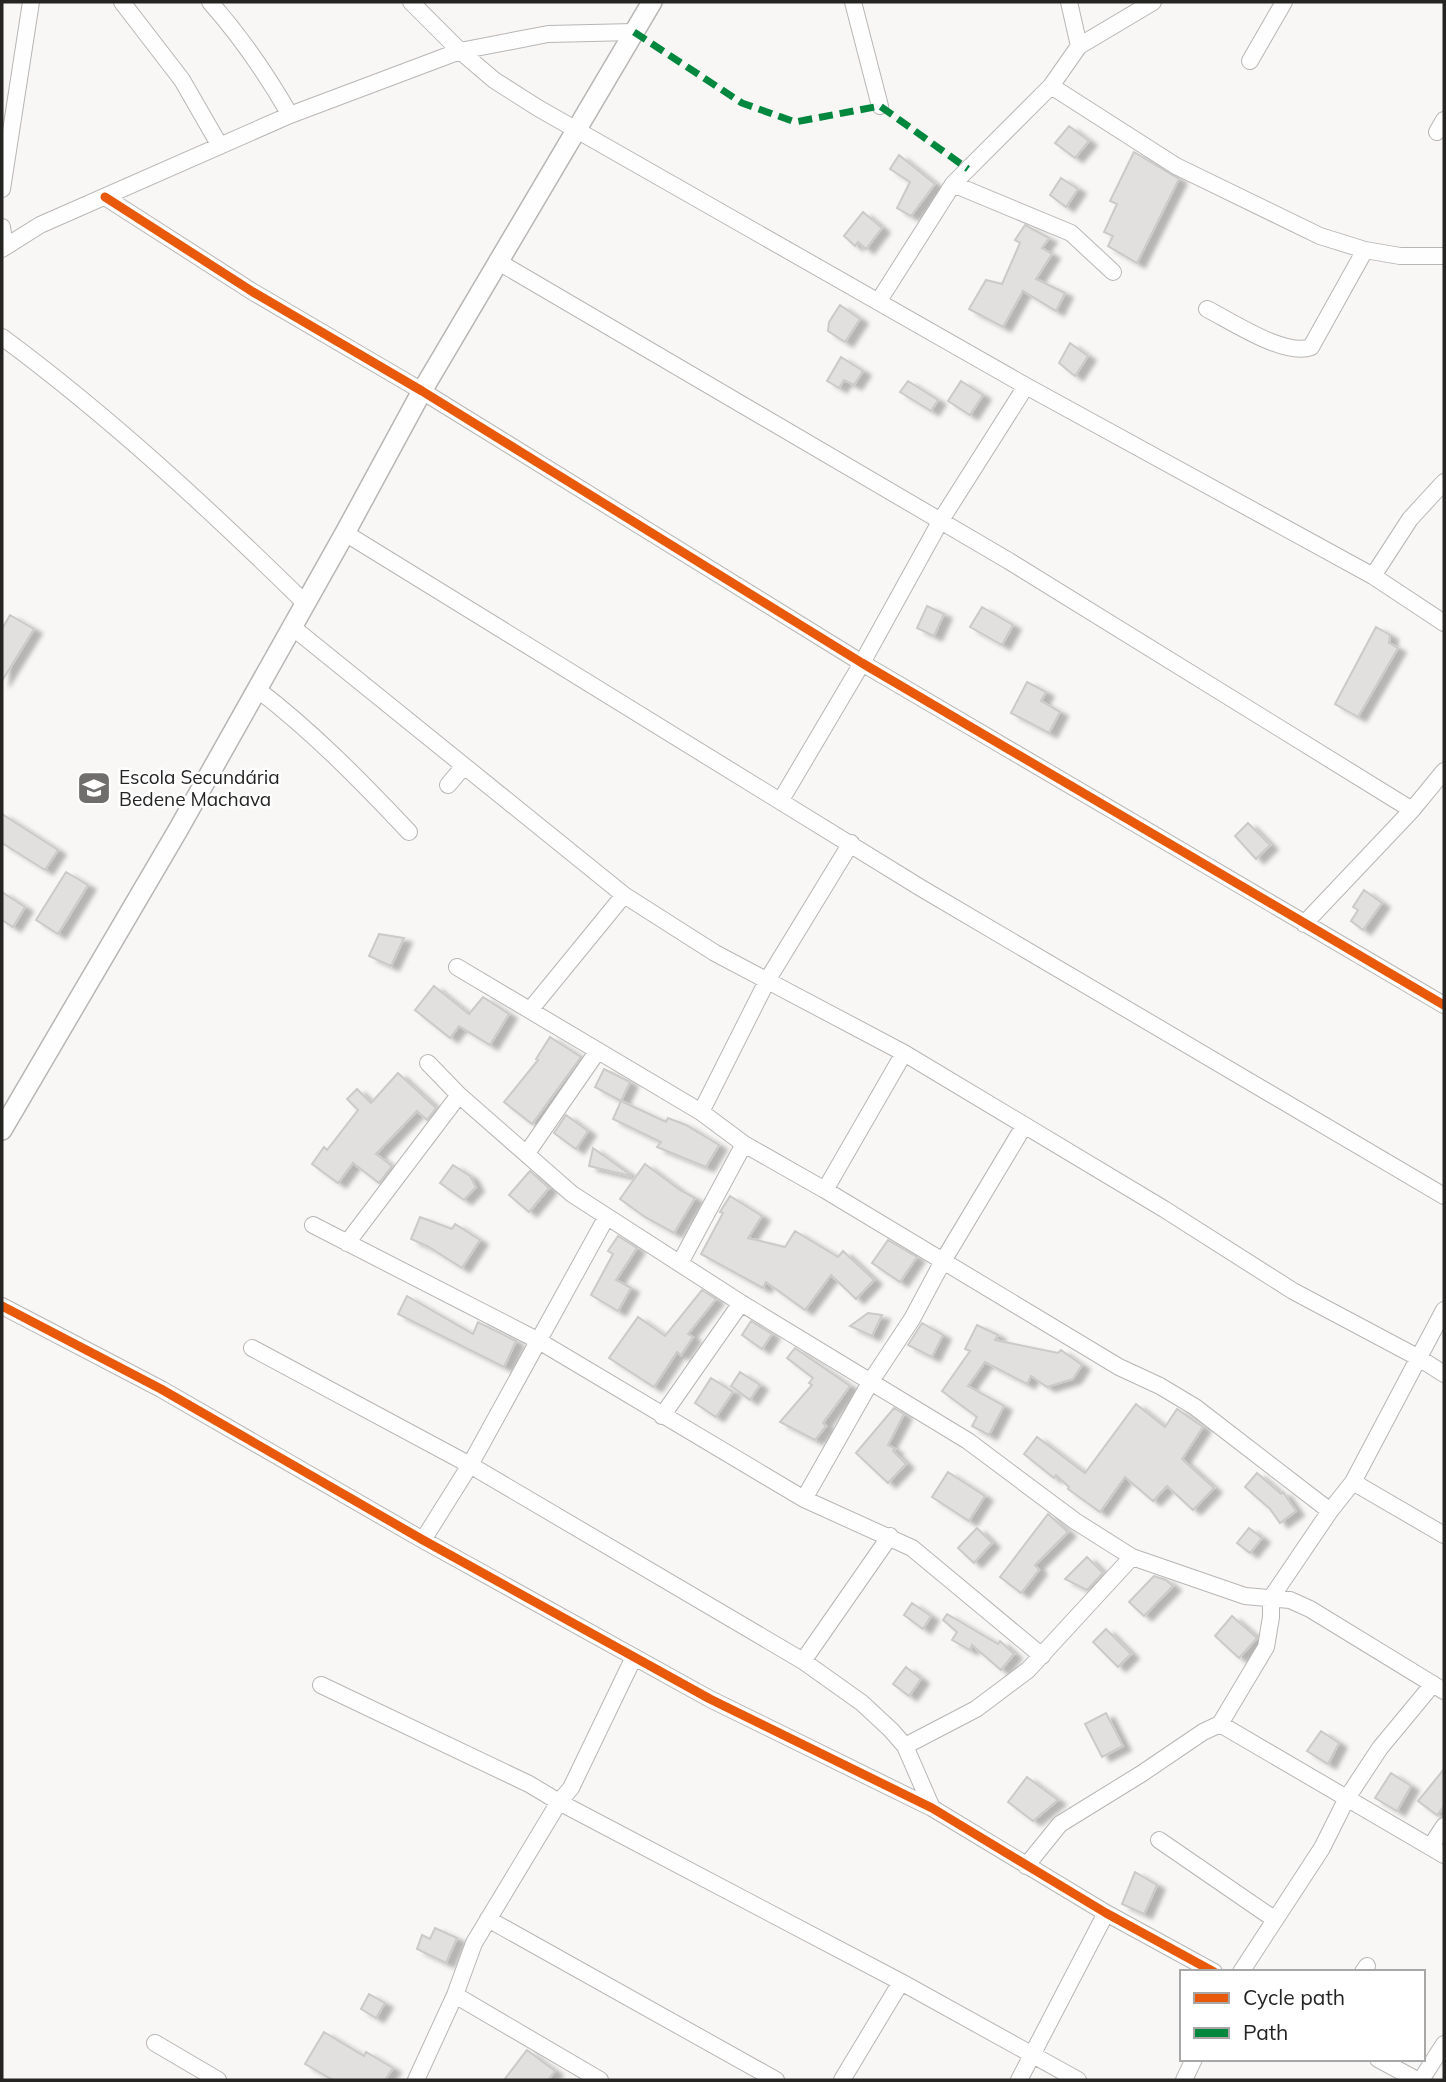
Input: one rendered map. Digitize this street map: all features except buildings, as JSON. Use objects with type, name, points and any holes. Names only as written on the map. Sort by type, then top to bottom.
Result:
[{"type":"street","points":[[2,189],[31,2]]},
{"type":"street","points":[[122,2],[182,80],[220,146]]},
{"type":"street","points":[[211,2],[242,40],[290,115]]},
{"type":"street","points":[[411,2],[460,51],[494,80],[577,131],[1026,386],[1373,576],[1444,623]]},
{"type":"street","points":[[2,1130],[178,830],[422,391],[652,2]]},
{"type":"street","points":[[853,2],[880,106]]},
{"type":"street","points":[[1069,2],[1079,46]]},
{"type":"street","points":[[878,302],[953,184],[1051,86],[1079,46],[1153,2]]},
{"type":"street","points":[[1250,61],[1284,2]]},
{"type":"street","points":[[2,228],[4,248],[40,225],[290,115],[460,51],[548,34],[634,32]]},
{"type":"street","points":[[1051,86],[1177,166],[1320,236],[1365,250],[1400,256],[1444,256]]},
{"type":"street","points":[[953,184],[1071,233],[1113,272]]},
{"type":"street","points":[[105,197],[253,292],[422,391],[862,663],[1444,1005]]},
{"type":"street","points":[[1207,309],[1286,348],[1302,351],[1311,347],[1365,250]]},
{"type":"street","points":[[497,261],[941,520],[1412,810]]},
{"type":"street","points":[[2,337],[108,420],[216,516],[304,603]]},
{"type":"street","points":[[781,800],[862,663],[941,520],[1026,386]]},
{"type":"street","points":[[1373,576],[1410,519],[1444,482]]},
{"type":"street","points":[[345,533],[921,888],[1444,1196]]},
{"type":"street","points":[[291,625],[624,895],[715,953],[904,1053],[1164,1209],[1293,1291],[1444,1374]]},
{"type":"street","points":[[257,689],[293,716],[348,767],[409,832]]},
{"type":"street","points":[[448,785],[464,766]]},
{"type":"street","points":[[1304,924],[1412,810],[1444,771]]},
{"type":"street","points":[[701,1112],[768,979],[851,843]]},
{"type":"street","points":[[530,1010],[624,895]]},
{"type":"street","points":[[457,967],[701,1112],[744,1144],[1119,1367],[1160,1386],[1195,1407],[1330,1511]]},
{"type":"street","points":[[527,1153],[597,1052]]},
{"type":"street","points":[[825,1190],[904,1053]]},
{"type":"street","points":[[429,1063],[459,1095],[572,1194],[606,1218],[968,1441],[1075,1521],[1132,1557],[1245,1596],[1290,1600],[1310,1609],[1439,1687],[1380,1748],[1346,1798],[1322,1847],[1242,1970]]},
{"type":"street","points":[[347,1243],[459,1095]]},
{"type":"street","points":[[804,1499],[871,1381],[912,1319],[943,1261],[1024,1126]]},
{"type":"street","points":[[680,1263],[744,1144]]},
{"type":"street","points":[[423,1540],[470,1465],[606,1218]]},
{"type":"street","points":[[313,1225],[539,1341],[804,1499],[912,1548],[1042,1656]]},
{"type":"street","points":[[662,1416],[741,1303]]},
{"type":"street","points":[[2,1306],[161,1389],[423,1540],[710,1699],[932,1808],[1106,1913],[1210,1970]]},
{"type":"street","points":[[1026,1866],[1060,1824],[1142,1774],[1203,1732],[1220,1724],[1266,1647],[1272,1617],[1271,1598],[1353,1482],[1444,1310]]},
{"type":"street","points":[[252,1348],[470,1465],[803,1661],[862,1703],[905,1746],[932,1808]]},
{"type":"street","points":[[1353,1482],[1444,1535]]},
{"type":"street","points":[[803,1661],[890,1536]]},
{"type":"street","points":[[905,1746],[976,1709],[1028,1670],[1132,1557]]},
{"type":"street","points":[[415,2080],[474,1943],[559,1802],[571,1788],[634,1657]]},
{"type":"street","points":[[321,1685],[529,1784],[901,1982],[1078,2080]]},
{"type":"street","points":[[1220,1724],[1438,1850],[1444,1826]]},
{"type":"street","points":[[1159,1840],[1274,1919]]},
{"type":"street","points":[[1019,2080],[1106,1913]]},
{"type":"street","points":[[488,1919],[776,2080]]},
{"type":"street","points":[[842,2080],[901,1982]]},
{"type":"street","points":[[454,1994],[600,2080]]},
{"type":"street","points":[[155,2043],[218,2080]]},
{"type":"street","points":[[1382,2061],[1419,2080],[1444,2044]]},
{"type":"street","points":[[1184,2080],[1194,2061]]},
{"type":"marked path","points":[[634,32],[742,103],[795,122],[880,106],[968,169]]},
{"type":"cycle path","points":[[105,197],[253,292],[422,391],[862,663],[1444,1005]]},
{"type":"cycle path","points":[[2,1306],[161,1389],[423,1540],[710,1699],[932,1808],[1106,1913],[1210,1970]]},
{"type":"place","name":"Escola Secundária Bedene Machava","points":[[94,788]]}]
